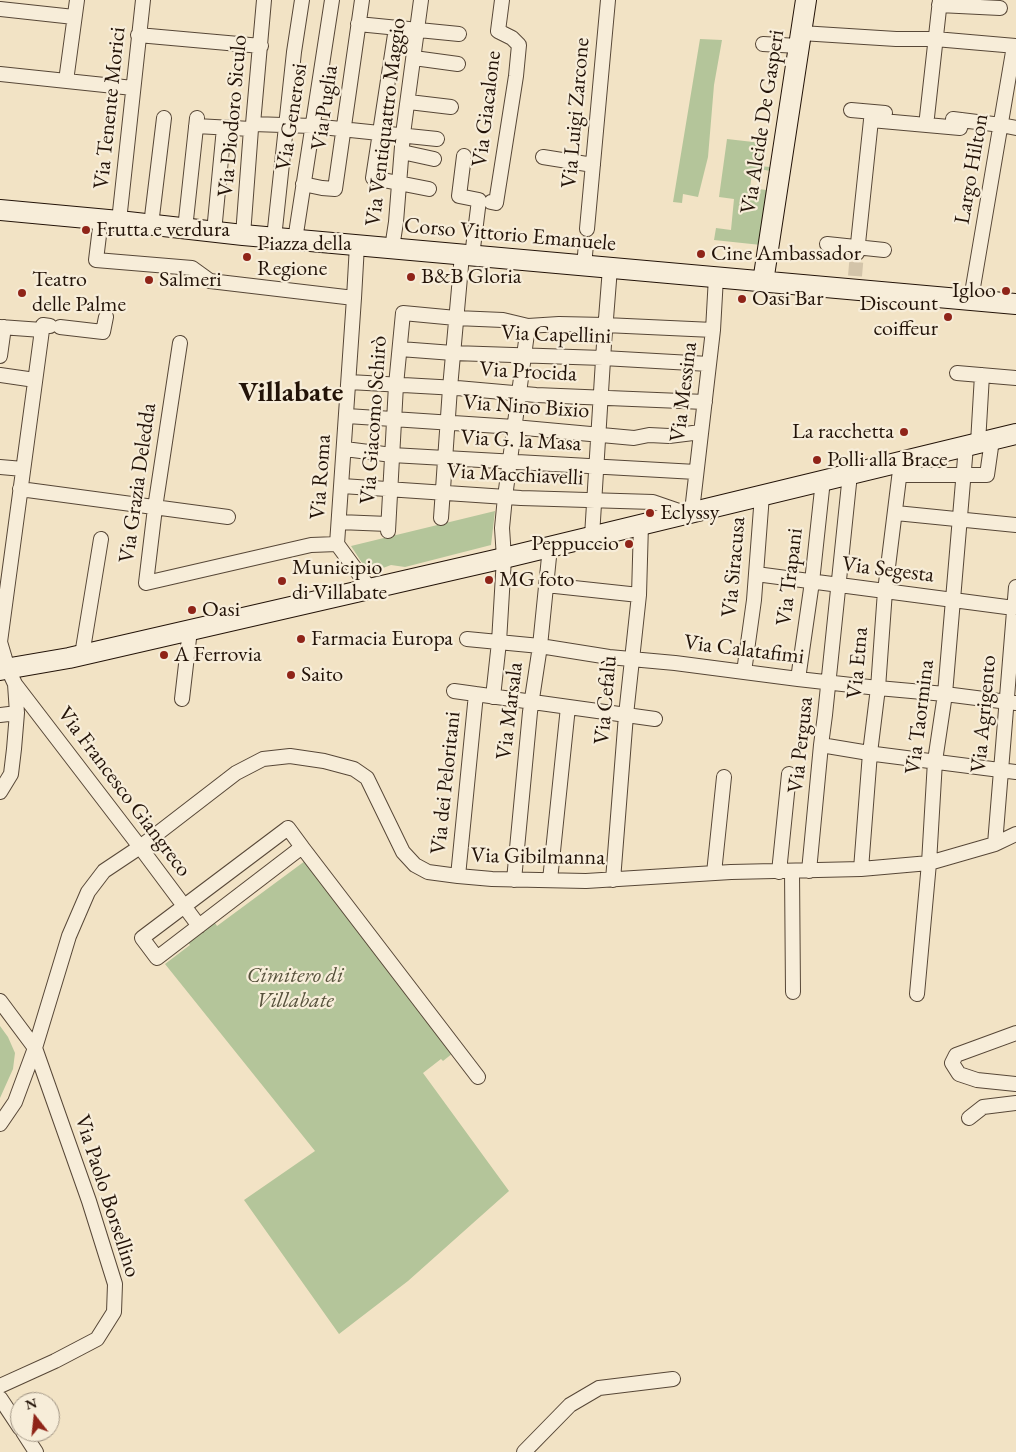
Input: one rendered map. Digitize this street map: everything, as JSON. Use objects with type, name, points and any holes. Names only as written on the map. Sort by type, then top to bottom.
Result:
[{"type":"main road","name":"Via Alcide De Gasperi","points":[[763,282],[806,0]]},
{"type":"main road","name":"Corso Vittorio Emanuele","points":[[0,210],[294,240],[763,282],[854,283],[971,300],[1016,304]]},
{"type":"main road","points":[[8,674],[504,558],[823,480],[850,474],[901,468],[979,443],[1016,434]]},
{"type":"street","points":[[66,81],[76,0]]},
{"type":"street","name":"Via Tenente Morici","points":[[110,220],[133,88],[142,0]]},
{"type":"street","name":"Via Diodoro Siculo","points":[[243,235],[264,0]]},
{"type":"street","points":[[274,238],[294,52],[302,0]]},
{"type":"street","name":"Via Generosi","points":[[294,240],[332,0]]},
{"type":"street","name":"Via Puglia","points":[[303,184],[335,189],[362,0]]},
{"type":"street","name":"Via Ventiquattro Maggio","points":[[392,248],[421,0]]},
{"type":"street","name":"Via Giacalone","points":[[487,201],[516,76],[518,45],[512,38],[498,31],[502,0]]},
{"type":"street","name":"Via Luigi Zarcone","points":[[587,229],[608,0]]},
{"type":"street","points":[[927,117],[939,2],[1000,8]]},
{"type":"street","points":[[0,9],[74,18]]},
{"type":"street","points":[[358,24],[459,34]]},
{"type":"street","points":[[396,28],[373,178],[430,189]]},
{"type":"street","points":[[138,35],[260,46]]},
{"type":"street","points":[[763,44],[799,40],[896,38],[935,39],[1015,46]]},
{"type":"street","name":"Largo Hilton","points":[[971,300],[1015,46]]},
{"type":"street","points":[[414,58],[458,64]]},
{"type":"street","points":[[0,74],[133,88]]},
{"type":"street","points":[[409,102],[451,108]]},
{"type":"street","points":[[850,110],[962,120],[1016,128]]},
{"type":"street","points":[[151,225],[164,118]]},
{"type":"street","points":[[857,250],[871,120],[960,128],[962,120]]},
{"type":"street","points":[[185,229],[197,122],[224,128],[312,126],[344,128],[437,139]]},
{"type":"street","points":[[214,232],[224,128]]},
{"type":"street","points":[[402,152],[434,159]]},
{"type":"street","points":[[441,518],[456,318],[467,255],[487,201],[460,196],[464,156]]},
{"type":"street","points":[[543,157],[593,165]]},
{"type":"street","points":[[110,220],[96,260],[192,268],[210,280],[354,298],[357,245]]},
{"type":"street","points":[[584,266],[586,244]]},
{"type":"street","points":[[827,244],[857,250],[884,250]]},
{"type":"street","points":[[592,536],[610,268]]},
{"type":"street","name":"Via Messina","points":[[688,512],[696,472],[705,402],[713,330],[716,277]]},
{"type":"street","name":"Via Roma","points":[[354,298],[337,544],[370,589]]},
{"type":"street","name":"Via Giacomo Schirò","points":[[339,522],[388,527],[396,385],[403,312],[456,318]]},
{"type":"street","points":[[0,356],[2,327],[49,327],[103,332],[106,317]]},
{"type":"street","points":[[456,318],[502,320],[528,326],[559,324],[713,330]]},
{"type":"street","name":"Via dei Peloritani","points":[[493,697],[504,558],[502,528],[504,497],[528,326]]},
{"type":"street","points":[[0,792],[11,774],[17,713],[0,642],[4,576],[20,489],[35,380],[49,327]]},
{"type":"street","name":"Via Grazia Deledda","points":[[180,343],[155,508],[146,583],[311,545],[337,544]]},
{"type":"street","name":"Via Capellini","points":[[400,349],[709,364]]},
{"type":"street","points":[[957,373],[1016,378]]},
{"type":"street","points":[[901,468],[964,475],[987,475],[979,443],[982,375]]},
{"type":"street","points":[[0,376],[35,380]]},
{"type":"street","name":"Via Procida","points":[[349,382],[519,394],[705,402]]},
{"type":"street","name":"Via Nino Bixio","points":[[347,416],[514,427],[634,438],[649,435],[669,436],[701,432]]},
{"type":"street","name":"Via Taormina","points":[[917,994],[929,862],[935,761],[945,694],[964,475],[979,443]]},
{"type":"street","name":"Via G. la Masa","points":[[344,449],[392,455],[696,472]]},
{"type":"street","points":[[0,467],[23,469]]},
{"type":"street","name":"Via Etna","points":[[861,869],[885,590],[901,468]]},
{"type":"street","name":"Via Pergusa","points":[[810,871],[821,745],[850,474]]},
{"type":"street","name":"Via Trapani","points":[[798,679],[812,582],[823,480]]},
{"type":"street","name":"Via Macchiavelli","points":[[342,486],[504,497],[653,502],[688,512]]},
{"type":"street","points":[[20,489],[228,518]]},
{"type":"street","name":"Via Siracusa","points":[[744,672],[756,574],[762,495]]},
{"type":"street","points":[[896,514],[1016,525]]},
{"type":"street","name":"Via Cefalù","points":[[613,880],[631,659],[639,595],[641,524]]},
{"type":"street","points":[[82,656],[101,539]]},
{"type":"street","name":"Via Marsala","points":[[514,880],[531,703],[540,646],[550,547]]},
{"type":"street","name":"Via Segesta","points":[[756,574],[1014,608]]},
{"type":"street","points":[[546,585],[639,595]]},
{"type":"street","name":"Via Agrigento","points":[[995,844],[1000,770],[1011,703],[1016,587]]},
{"type":"street","points":[[182,699],[190,630]]},
{"type":"street","name":"Via Calatafimi","points":[[467,639],[540,646],[609,657],[675,662],[828,683],[945,694],[1011,703]]},
{"type":"street","name":"Via Francesco Giangreco","points":[[8,674],[199,926]]},
{"type":"street","points":[[454,691],[655,719]]},
{"type":"street","name":"Via dei Peloritani","points":[[458,876],[476,694]]},
{"type":"street","points":[[550,880],[568,707]]},
{"type":"street","points":[[0,715],[17,713]]},
{"type":"street","points":[[821,745],[1016,772]]},
{"type":"street","name":"Via Gibilmanna","points":[[0,1124],[14,1102],[35,1048],[69,936],[88,892],[104,871],[140,847],[236,773],[263,758],[290,756],[324,761],[354,769],[367,778],[403,852],[415,865],[428,872],[458,876],[514,880],[586,881],[714,873],[861,869],[929,862],[995,844],[1016,834]]},
{"type":"street","points":[[789,774],[785,871],[793,992]]},
{"type":"street","points":[[714,873],[724,777]]},
{"type":"street","points":[[302,847],[157,958],[142,938],[288,828],[478,1077]]},
{"type":"street","name":"Via Paolo Borsellino","points":[[0,1001],[35,1048],[116,1284],[114,1312],[96,1339],[56,1361],[0,1386]]},
{"type":"street","points":[[1016,1033],[956,1055],[952,1063],[959,1074],[977,1080],[1016,1084]]},
{"type":"street","points":[[969,1118],[983,1107],[1016,1103]]},
{"type":"street","points":[[524,1452],[570,1405],[598,1388],[673,1379]]},
{"type":"street","points":[[0,1398],[10,1413]]},
{"type":"green space","points":[[700,39],[722,40],[714,85],[708,157],[698,197],[683,194],[682,203],[673,202]]},
{"type":"green space","points":[[727,139],[762,143],[759,166],[770,167],[770,171],[760,169],[759,174],[752,173],[750,188],[767,190],[761,245],[714,240],[716,228],[731,230],[734,199],[719,197]]},
{"type":"green space","points":[[495,511],[491,545],[405,567],[391,565],[383,568],[381,572],[370,575],[351,546]]},
{"type":"green space","name":"Cimitero di Villabate","points":[[305,861],[453,1053],[443,1061],[441,1059],[423,1073],[509,1191],[408,1281],[339,1334],[244,1200],[315,1151],[165,964],[190,945],[186,939],[213,920],[217,926]]},
{"type":"green space","points":[[0,1026],[8,1037],[15,1053],[13,1069],[0,1098]]},
{"type":"tunnel","points":[[855,276],[857,253]]},
{"type":"place","name":"Frutta e verdura","points":[[86,230]]},
{"type":"place","name":"Cine Ambassador","points":[[701,254]]},
{"type":"place","name":"Piazza della Regione","points":[[247,257]]},
{"type":"place","name":"B&B Gloria","points":[[411,277]]},
{"type":"place","name":"Salmeri","points":[[149,280]]},
{"type":"place","name":"Igloo","points":[[1006,291]]},
{"type":"place","name":"Teatro delle Palme","points":[[22,293]]},
{"type":"place","name":"Oasi Bar","points":[[742,299]]},
{"type":"place","name":"Discount coiffeur","points":[[948,317]]},
{"type":"place","name":"La racchetta","points":[[904,432]]},
{"type":"place","name":"Polli alla Brace","points":[[817,460]]},
{"type":"place","name":"Eclyssy","points":[[650,513]]},
{"type":"place","name":"Peppuccio","points":[[629,544]]},
{"type":"place","name":"MG foto","points":[[489,580]]},
{"type":"place","name":"Municipio di Villabate","points":[[282,581]]},
{"type":"place","name":"Oasi","points":[[192,610]]},
{"type":"place","name":"Farmacia Europa","points":[[301,639]]},
{"type":"place","name":"A Ferrovia","points":[[164,655]]},
{"type":"place","name":"Saito","points":[[291,675]]},
{"type":"district","name":"Villabate","points":[[291,393]]}]
